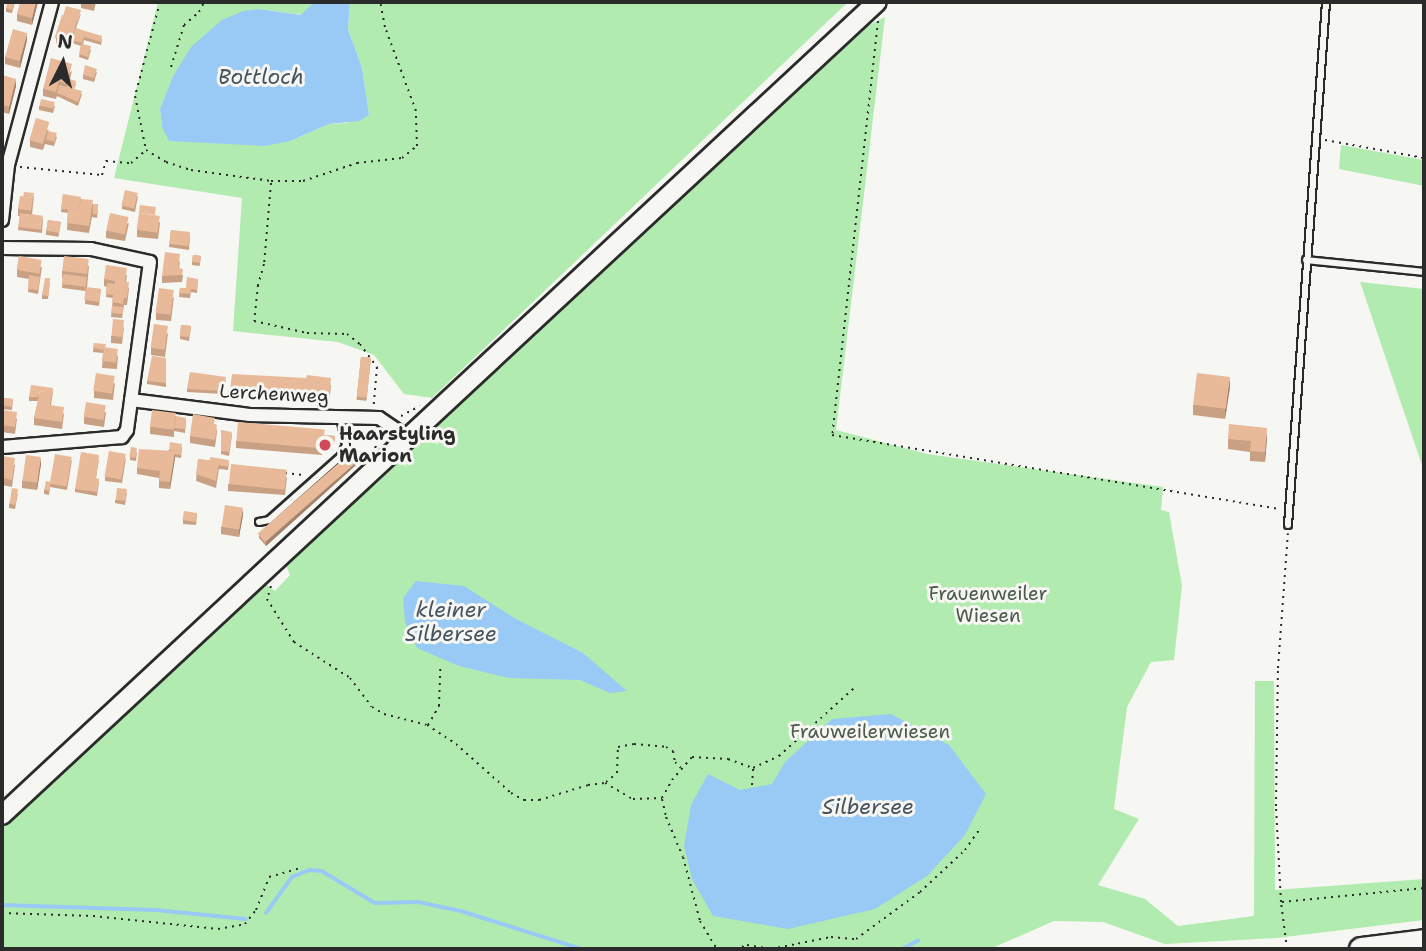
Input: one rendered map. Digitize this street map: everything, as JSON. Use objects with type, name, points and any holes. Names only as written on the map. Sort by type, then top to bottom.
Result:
[{"type":"highway","points":[[1362,949],[1424,941]]},
{"type":"main road","points":[[2,815],[268,565],[878,8]]},
{"type":"street","points":[[2,220],[8,165],[52,2]]},
{"type":"street","points":[[2,248],[90,249],[150,262],[127,430],[122,437],[2,447]]},
{"type":"street","name":"Lerchenweg","points":[[131,400],[249,415],[379,418]]},
{"type":"street","points":[[379,418],[409,438]]},
{"type":"lane","points":[[1288,525],[1326,2]]},
{"type":"lane","points":[[1306,260],[1424,272]]},
{"type":"lane","points":[[259,522],[269,520],[341,456],[346,445],[340,417]]},
{"type":"path","points":[[160,2],[135,96],[146,150],[166,162],[191,170],[271,181],[303,181],[357,163],[402,158],[417,146],[416,111],[385,27],[380,2]]},
{"type":"path","points":[[171,67],[184,25],[199,12],[204,2]]},
{"type":"path","points":[[878,8],[832,435],[1290,511]]},
{"type":"path","points":[[1317,139],[1424,158]]},
{"type":"path","points":[[8,165],[102,175],[106,161],[131,163],[146,150]]},
{"type":"path","points":[[271,181],[264,264],[258,285],[254,321],[307,332],[347,334],[360,344],[377,367],[374,406],[379,418]]},
{"type":"path","points":[[282,472],[318,478]]},
{"type":"path","points":[[1287,949],[1280,902],[1276,806],[1278,668],[1288,525]]},
{"type":"path","points":[[273,581],[267,599],[294,642],[350,678],[372,707],[384,714],[427,725],[456,744],[511,793],[524,800],[539,800],[588,785],[605,783],[617,773],[618,747],[626,745],[666,747],[673,751],[676,762],[682,768]]},
{"type":"path","points":[[427,725],[439,706],[440,668]]},
{"type":"path","points":[[717,949],[700,921],[683,857],[666,817],[662,798],[692,757],[728,759],[753,768],[779,756],[854,688]]},
{"type":"path","points":[[752,785],[753,768]]},
{"type":"path","points":[[605,783],[633,799],[662,798]]},
{"type":"path","points":[[735,949],[747,945],[771,949],[831,937],[856,939],[920,892],[965,850],[981,827]]},
{"type":"path","points":[[2,913],[93,916],[218,929],[245,924],[256,910],[269,877],[303,867]]},
{"type":"path","points":[[1280,902],[1424,888]]},
{"type":"green space","points":[[158,2],[314,2],[302,15],[259,9],[172,78],[160,109],[162,127],[290,141],[329,124],[347,123],[369,115],[362,68],[348,29],[350,2],[848,2],[432,398],[404,394],[374,355],[338,342],[233,331],[242,198],[114,178]]},
{"type":"green space","points":[[885,17],[836,430],[927,454],[1163,487],[1161,510],[1169,512],[1182,586],[1174,660],[1151,662],[1127,707],[1114,809],[1139,819],[1098,885],[1145,899],[1178,926],[1254,916],[1255,681],[1274,681],[1275,890],[1424,879],[1424,920],[1277,938],[1165,944],[1103,922],[1054,921],[990,949],[2,949],[2,827],[263,582],[275,591],[290,575],[285,563],[347,505],[376,484],[517,347],[860,30]]},
{"type":"green space","points":[[1341,145],[1424,160],[1424,186],[1339,169]]},
{"type":"green space","points":[[1360,282],[1424,289],[1424,471]]},
{"type":"water","name":"Bottloch","points":[[314,2],[350,2],[348,29],[362,68],[369,115],[360,121],[329,124],[290,141],[265,146],[169,141],[162,127],[160,109],[172,78],[191,47],[222,20],[244,11],[259,9],[301,15]]},
{"type":"water","name":"kleiner Silbersee","points":[[416,581],[464,586],[516,619],[583,653],[627,691],[610,693],[580,680],[509,678],[459,666],[417,648],[405,622],[403,598]]},
{"type":"water","name":"Silbersee","points":[[891,714],[949,745],[986,794],[965,835],[927,876],[875,909],[788,929],[713,916],[692,879],[684,846],[691,805],[708,774],[740,790],[772,784],[785,762],[832,719]]},
{"type":"building","points":[[7,2],[14,2],[12,10],[6,8]]},
{"type":"building","points":[[20,2],[36,2],[32,18],[17,14]]},
{"type":"building","points":[[66,6],[81,10],[78,21],[63,16]]},
{"type":"building","points":[[62,15],[77,20],[70,43],[55,38]]},
{"type":"building","points":[[75,28],[102,36],[101,42],[84,37],[82,43],[72,40]]},
{"type":"building","points":[[13,29],[27,33],[19,61],[5,57]]},
{"type":"building","points":[[81,44],[91,46],[88,57],[79,54]]},
{"type":"building","points":[[51,58],[72,64],[67,84],[59,81],[56,92],[43,89]]},
{"type":"building","points":[[85,65],[97,69],[94,78],[83,75]]},
{"type":"building","points":[[2,75],[16,79],[9,107],[2,105]]},
{"type":"building","points":[[69,79],[76,81],[74,89],[82,91],[78,102],[57,93],[59,85],[67,87]]},
{"type":"building","points":[[41,99],[55,102],[53,109],[40,106]]},
{"type":"building","points":[[36,118],[49,122],[43,144],[29,140]]},
{"type":"building","points":[[48,131],[57,133],[55,142],[46,140]]},
{"type":"building","points":[[125,190],[138,193],[134,209],[121,206]]},
{"type":"building","points":[[24,192],[34,193],[33,202],[33,198],[23,197]]},
{"type":"building","points":[[63,194],[81,197],[79,210],[61,209]]},
{"type":"building","points":[[20,196],[33,198],[31,211],[18,209]]},
{"type":"building","points":[[81,199],[93,200],[89,226],[67,223],[68,209],[79,210]]},
{"type":"building","points":[[93,204],[98,204],[98,214],[93,214]]},
{"type":"building","points":[[140,205],[156,207],[155,215],[139,213]]},
{"type":"building","points":[[20,213],[43,216],[41,230],[18,227]]},
{"type":"building","points":[[110,213],[129,217],[125,235],[106,231]]},
{"type":"building","points":[[139,213],[160,216],[157,233],[137,230]]},
{"type":"building","points":[[48,220],[61,222],[59,233],[46,231]]},
{"type":"building","points":[[171,230],[190,232],[188,246],[170,244]]},
{"type":"building","points":[[165,252],[180,254],[178,268],[183,269],[182,275],[162,276]]},
{"type":"building","points":[[193,255],[201,256],[200,263],[192,262]]},
{"type":"building","points":[[19,256],[42,260],[39,274],[17,270]]},
{"type":"building","points":[[64,256],[89,259],[87,274],[62,271]]},
{"type":"building","points":[[106,265],[127,268],[125,282],[129,282],[127,298],[124,298],[123,304],[112,302],[115,281],[104,279]]},
{"type":"building","points":[[63,274],[87,277],[86,287],[62,284]]},
{"type":"building","points":[[29,275],[40,277],[38,290],[28,289]]},
{"type":"building","points":[[187,277],[198,279],[197,290],[191,289],[190,294],[179,293],[180,288],[186,288]]},
{"type":"building","points":[[45,278],[50,278],[48,296],[42,295]]},
{"type":"building","points":[[107,283],[115,284],[114,295],[106,294]]},
{"type":"building","points":[[86,287],[101,289],[99,302],[84,300]]},
{"type":"building","points":[[159,288],[174,290],[170,315],[156,313]]},
{"type":"building","points":[[112,306],[123,307],[122,314],[111,313]]},
{"type":"building","points":[[113,319],[124,320],[122,337],[112,336]]},
{"type":"building","points":[[154,324],[168,326],[165,350],[151,348]]},
{"type":"building","points":[[181,325],[191,326],[190,337],[180,336]]},
{"type":"building","points":[[94,343],[106,344],[105,348],[93,348]]},
{"type":"building","points":[[104,347],[118,349],[116,363],[102,361]]},
{"type":"building","points":[[152,356],[166,358],[166,383],[147,381]]},
{"type":"building","points":[[361,357],[371,358],[367,398],[357,397]]},
{"type":"building","points":[[190,372],[226,377],[224,391],[187,389]]},
{"type":"building","points":[[96,373],[115,376],[112,394],[93,391]]},
{"type":"building","points":[[1197,373],[1230,377],[1226,409],[1193,405]]},
{"type":"building","points":[[232,374],[331,378],[329,396],[230,391]]},
{"type":"building","points":[[31,385],[53,388],[52,396],[52,393],[40,391],[38,397],[29,397]]},
{"type":"building","points":[[40,391],[52,393],[50,405],[64,407],[62,422],[34,418]]},
{"type":"building","points":[[2,398],[13,399],[12,407],[2,405]]},
{"type":"building","points":[[86,402],[106,405],[103,420],[84,417]]},
{"type":"building","points":[[2,410],[17,412],[15,427],[2,425]]},
{"type":"building","points":[[152,410],[176,413],[174,430],[150,427]]},
{"type":"building","points":[[193,414],[215,418],[215,440],[190,436]]},
{"type":"building","points":[[176,416],[186,418],[185,429],[174,428]]},
{"type":"building","points":[[238,422],[325,430],[323,449],[236,441]]},
{"type":"building","points":[[1229,424],[1267,428],[1265,452],[1250,451],[1251,441],[1228,439]]},
{"type":"building","points":[[221,430],[232,432],[229,452],[221,451]]},
{"type":"building","points":[[325,435],[335,436],[334,446],[324,445]]},
{"type":"building","points":[[170,442],[182,444],[181,455],[169,450]]},
{"type":"building","points":[[131,447],[137,448],[135,458],[129,457]]},
{"type":"building","points":[[139,449],[175,451],[170,482],[159,481],[160,471],[137,468]]},
{"type":"building","points":[[109,451],[126,454],[121,480],[104,477]]},
{"type":"building","points":[[81,452],[99,455],[97,492],[75,489]]},
{"type":"building","points":[[55,454],[72,457],[67,486],[50,484]]},
{"type":"building","points":[[349,454],[356,462],[265,542],[258,533]]},
{"type":"building","points":[[26,455],[41,457],[37,483],[22,481]]},
{"type":"building","points":[[2,456],[15,458],[12,480],[2,478]]},
{"type":"building","points":[[210,457],[229,460],[228,467],[210,461]]},
{"type":"building","points":[[198,459],[219,462],[216,481],[196,474]]},
{"type":"building","points":[[231,464],[287,470],[285,490],[229,484]]},
{"type":"building","points":[[46,481],[51,482],[49,491],[44,490]]},
{"type":"building","points":[[12,488],[18,489],[15,505],[9,504]]},
{"type":"building","points":[[117,488],[127,489],[126,501],[116,500]]},
{"type":"building","points":[[225,505],[243,508],[239,530],[222,527]]},
{"type":"building","points":[[184,511],[197,513],[195,522],[183,520]]},
{"type":"waterway","points":[[266,913],[292,877],[309,870],[322,871],[375,903],[418,902],[461,911],[582,949]]},
{"type":"waterway","points":[[2,905],[156,910],[246,919]]},
{"type":"waterway","points":[[902,949],[918,941]]},
{"type":"place","name":"Haarstyling Marion","points":[[325,445]]},
{"type":"park label","name":"Frauenweiler Wiesen","points":[[988,605]]},
{"type":"park label","name":"Frauweilerwiesen","points":[[870,732]]}]
